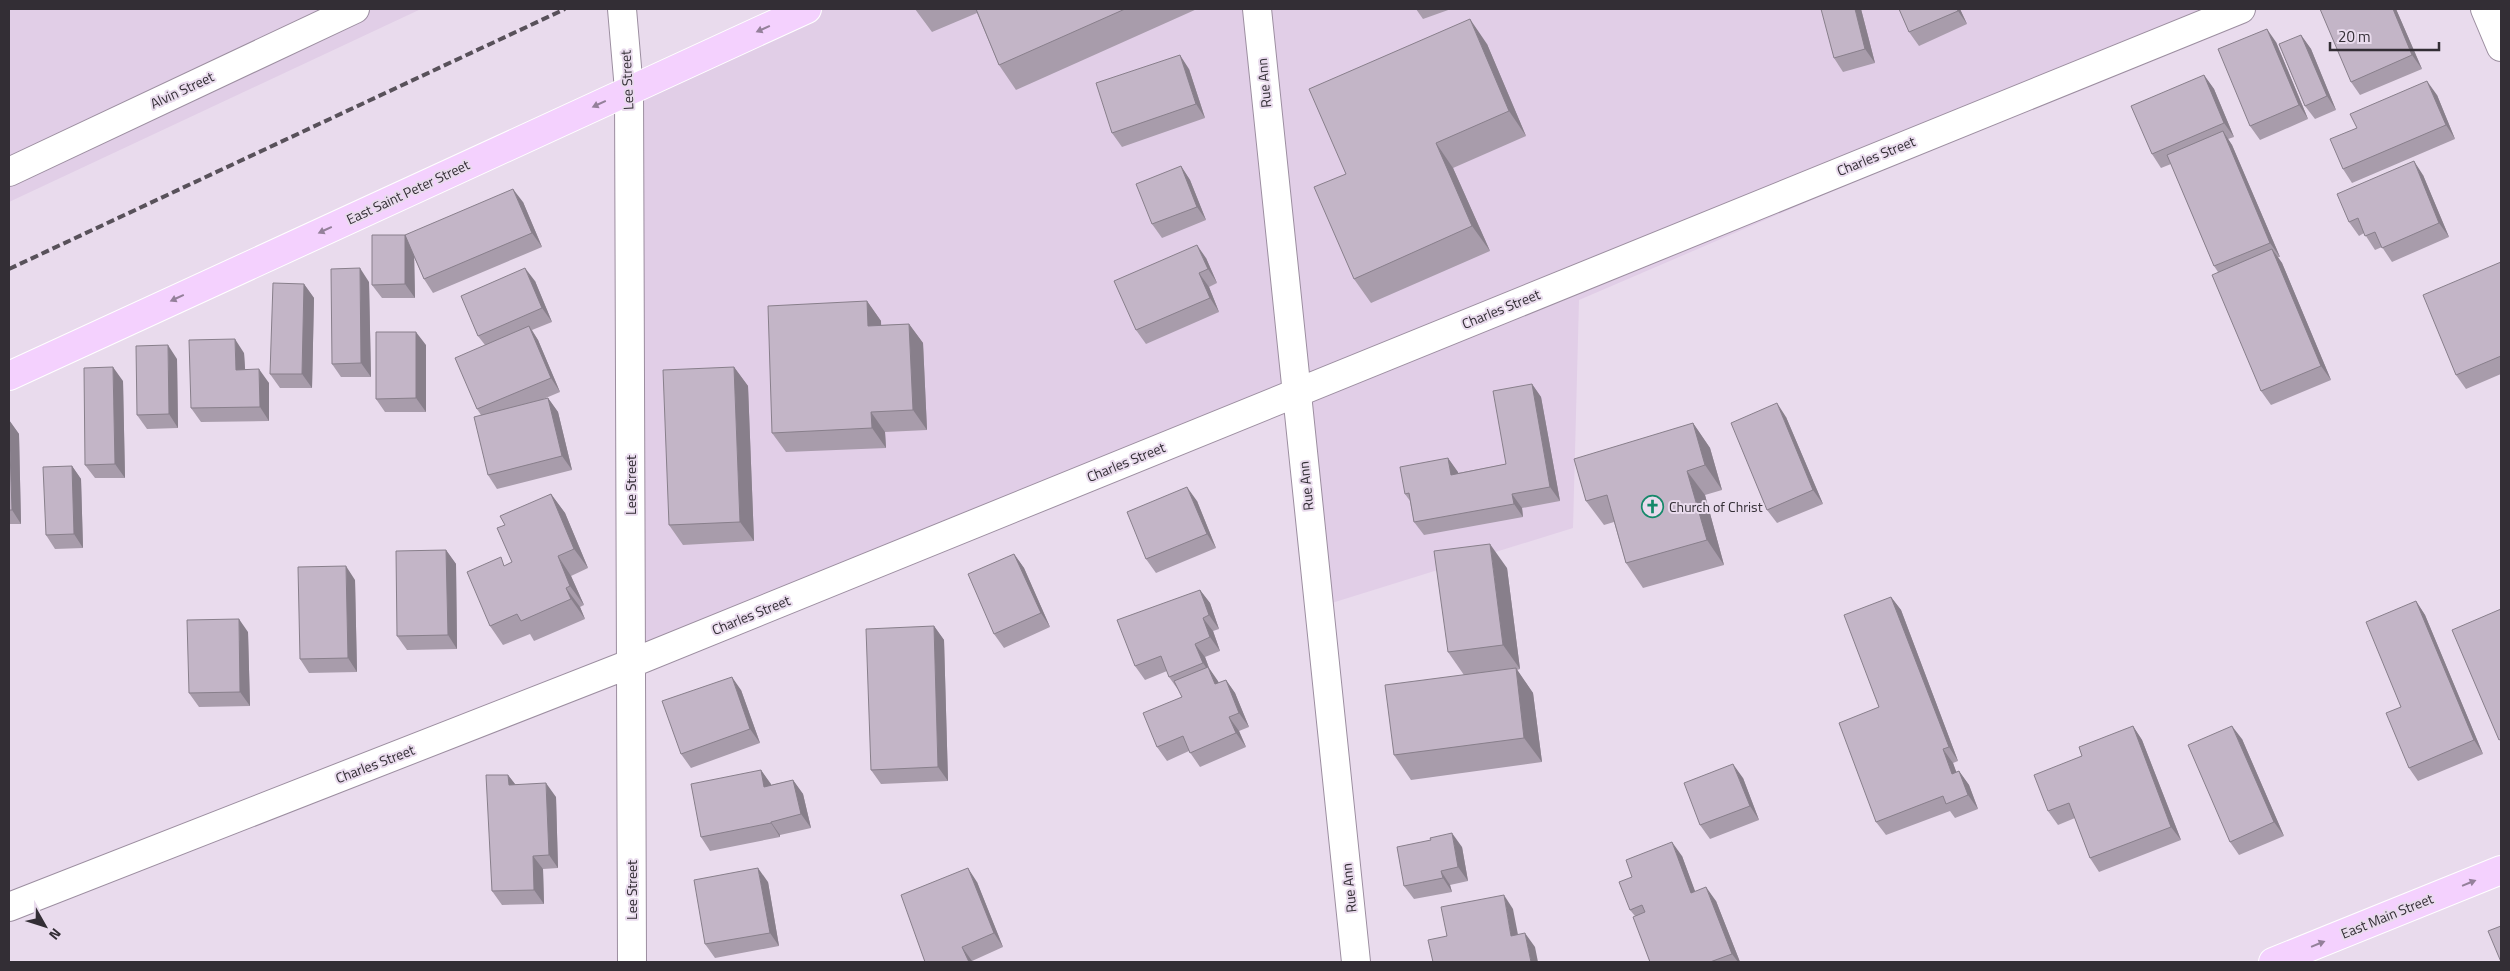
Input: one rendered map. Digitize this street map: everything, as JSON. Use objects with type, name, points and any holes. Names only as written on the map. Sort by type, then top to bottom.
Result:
[{"type":"main road","name":"East Saint Peter Street","points":[[9,376],[808,9]]},
{"type":"main road","name":"East Main Street","points":[[2273,962],[2501,870]]},
{"type":"street","name":"Alvin Street","points":[[9,172],[355,9]]},
{"type":"street","name":"Lee Street","points":[[622,9],[629,90],[632,962]]},
{"type":"street","name":"Rue Ann","points":[[1257,9],[1356,962]]},
{"type":"street","name":"Charles Street","points":[[9,907],[632,663],[2241,9]]},
{"type":"street","points":[[2485,9],[2501,47]]},
{"type":"shaded area","points":[[9,9],[421,9],[9,202]]},
{"type":"shaded area","points":[[812,9],[2256,9],[1579,300],[1573,528],[1319,607],[1296,393],[632,663],[629,90]]},
{"type":"building","points":[[976,9],[1125,9],[999,65]]},
{"type":"building","points":[[1821,9],[1855,9],[1865,49],[1834,58]]},
{"type":"building","points":[[1899,9],[1957,9],[1958,11],[1909,32]]},
{"type":"building","points":[[2320,9],[2393,9],[2412,55],[2351,82]]},
{"type":"building","points":[[1470,19],[1509,111],[1436,143],[1472,226],[1354,279],[1314,187],[1346,174],[1309,89]]},
{"type":"building","points":[[2267,29],[2299,105],[2250,126],[2218,49]]},
{"type":"building","points":[[2301,35],[2327,96],[2305,106],[2279,44]]},
{"type":"building","points":[[1180,55],[1196,104],[1112,133],[1096,83]]},
{"type":"building","points":[[2204,75],[2224,123],[2152,154],[2131,106]]},
{"type":"building","points":[[2427,81],[2446,125],[2343,169],[2330,139],[2357,128],[2350,114]]},
{"type":"building","points":[[2223,131],[2270,243],[2214,266],[2167,155]]},
{"type":"building","points":[[2414,161],[2439,223],[2382,248],[2375,232],[2365,236],[2358,218],[2349,222],[2337,194]]},
{"type":"building","points":[[1181,166],[1197,207],[1152,224],[1136,184]]},
{"type":"building","points":[[513,189],[532,233],[424,279],[405,235]]},
{"type":"building","points":[[372,235],[405,235],[405,284],[372,285]]},
{"type":"building","points":[[1197,245],[1208,269],[1199,273],[1210,298],[1136,330],[1114,281]]},
{"type":"building","points":[[2272,249],[2321,366],[2261,391],[2212,275]]},
{"type":"building","points":[[2501,262],[2501,356],[2456,375],[2423,295]]},
{"type":"building","points":[[360,268],[361,363],[332,364],[331,269]]},
{"type":"building","points":[[525,268],[542,308],[478,336],[461,296]]},
{"type":"building","points":[[273,283],[304,284],[302,374],[270,374]]},
{"type":"building","points":[[867,301],[868,326],[909,324],[913,410],[871,412],[872,428],[772,433],[768,306]]},
{"type":"building","points":[[529,326],[551,378],[477,409],[455,358]]},
{"type":"building","points":[[376,332],[416,332],[416,398],[376,399]]},
{"type":"building","points":[[235,339],[236,370],[259,369],[260,407],[191,408],[189,340]]},
{"type":"building","points":[[168,345],[169,414],[137,415],[136,346]]},
{"type":"building","points":[[113,367],[115,464],[85,465],[84,368]]},
{"type":"building","points":[[734,367],[740,522],[669,525],[663,370]]},
{"type":"building","points":[[1532,384],[1550,487],[1512,494],[1514,504],[1414,522],[1409,493],[1405,494],[1400,467],[1448,458],[1451,475],[1506,464],[1493,391]]},
{"type":"building","points":[[548,398],[562,456],[488,475],[474,417]]},
{"type":"building","points":[[1777,403],[1813,490],[1767,510],[1731,423]]},
{"type":"building","points":[[9,420],[12,510],[9,510]]},
{"type":"building","name":"Church of Christ","points":[[1693,423],[1705,465],[1687,471],[1707,540],[1626,563],[1607,495],[1586,501],[1574,459]]},
{"type":"building","points":[[72,466],[74,534],[46,535],[43,467]]},
{"type":"building","points":[[1187,487],[1207,534],[1146,559],[1127,512]]},
{"type":"building","points":[[551,494],[574,549],[558,556],[570,586],[566,588],[571,599],[521,621],[517,614],[490,626],[467,572],[501,557],[504,566],[512,562],[497,528],[505,525],[500,516]]},
{"type":"building","points":[[1490,544],[1503,645],[1448,652],[1434,551]]},
{"type":"building","points":[[446,550],[448,635],[397,636],[396,551]]},
{"type":"building","points":[[1014,554],[1041,613],[994,634],[968,574]]},
{"type":"building","points":[[346,566],[348,658],[300,659],[298,567]]},
{"type":"building","points":[[1200,590],[1209,615],[1203,618],[1210,637],[1195,644],[1203,663],[1169,677],[1161,656],[1135,666],[1117,620]]},
{"type":"building","points":[[1891,597],[1949,747],[1943,749],[1952,774],[1959,771],[1968,795],[1946,804],[1943,796],[1876,822],[1839,723],[1879,707],[1844,615]]},
{"type":"building","points":[[2416,601],[2474,740],[2409,768],[2386,713],[2401,707],[2366,622]]},
{"type":"building","points":[[2501,609],[2501,739],[2499,740],[2452,630]]},
{"type":"building","points":[[239,619],[240,692],[189,693],[187,620]]},
{"type":"building","points":[[934,626],[938,767],[871,770],[866,629]]},
{"type":"building","points":[[1208,667],[1215,684],[1226,680],[1239,713],[1229,717],[1236,733],[1190,753],[1183,736],[1157,747],[1143,713],[1182,697],[1174,681]]},
{"type":"building","points":[[1516,668],[1524,738],[1394,755],[1385,685]]},
{"type":"building","points":[[732,677],[750,729],[681,754],[662,701]]},
{"type":"building","points":[[2133,726],[2171,827],[2090,858],[2069,803],[2048,811],[2034,775],[2082,756],[2079,747]]},
{"type":"building","points":[[2232,726],[2274,822],[2230,842],[2188,745]]},
{"type":"building","points":[[1733,764],[1750,806],[1700,825],[1684,783]]},
{"type":"building","points":[[761,770],[764,787],[793,780],[801,814],[771,823],[701,837],[691,784]]},
{"type":"building","points":[[486,775],[508,775],[509,785],[546,783],[549,855],[533,856],[534,890],[492,891]]},
{"type":"building","points":[[1452,833],[1458,867],[1441,871],[1443,878],[1404,886],[1397,847],[1431,840],[1430,838]]},
{"type":"building","points":[[1672,842],[1691,893],[1706,887],[1732,954],[1710,962],[1650,962],[1633,917],[1645,912],[1642,905],[1630,910],[1619,882],[1632,877],[1626,860]]},
{"type":"building","points":[[758,868],[770,933],[705,944],[694,880]]},
{"type":"building","points":[[968,868],[994,933],[962,947],[969,962],[925,962],[901,895]]},
{"type":"building","points":[[1504,895],[1511,936],[1525,933],[1531,962],[1433,962],[1428,940],[1447,936],[1441,907]]},
{"type":"building","points":[[2501,926],[2501,962],[2488,931]]},
{"type":"railway","points":[[9,269],[565,9]]},
{"type":"place","name":"Church of Christ","points":[[1653,507]]}]
